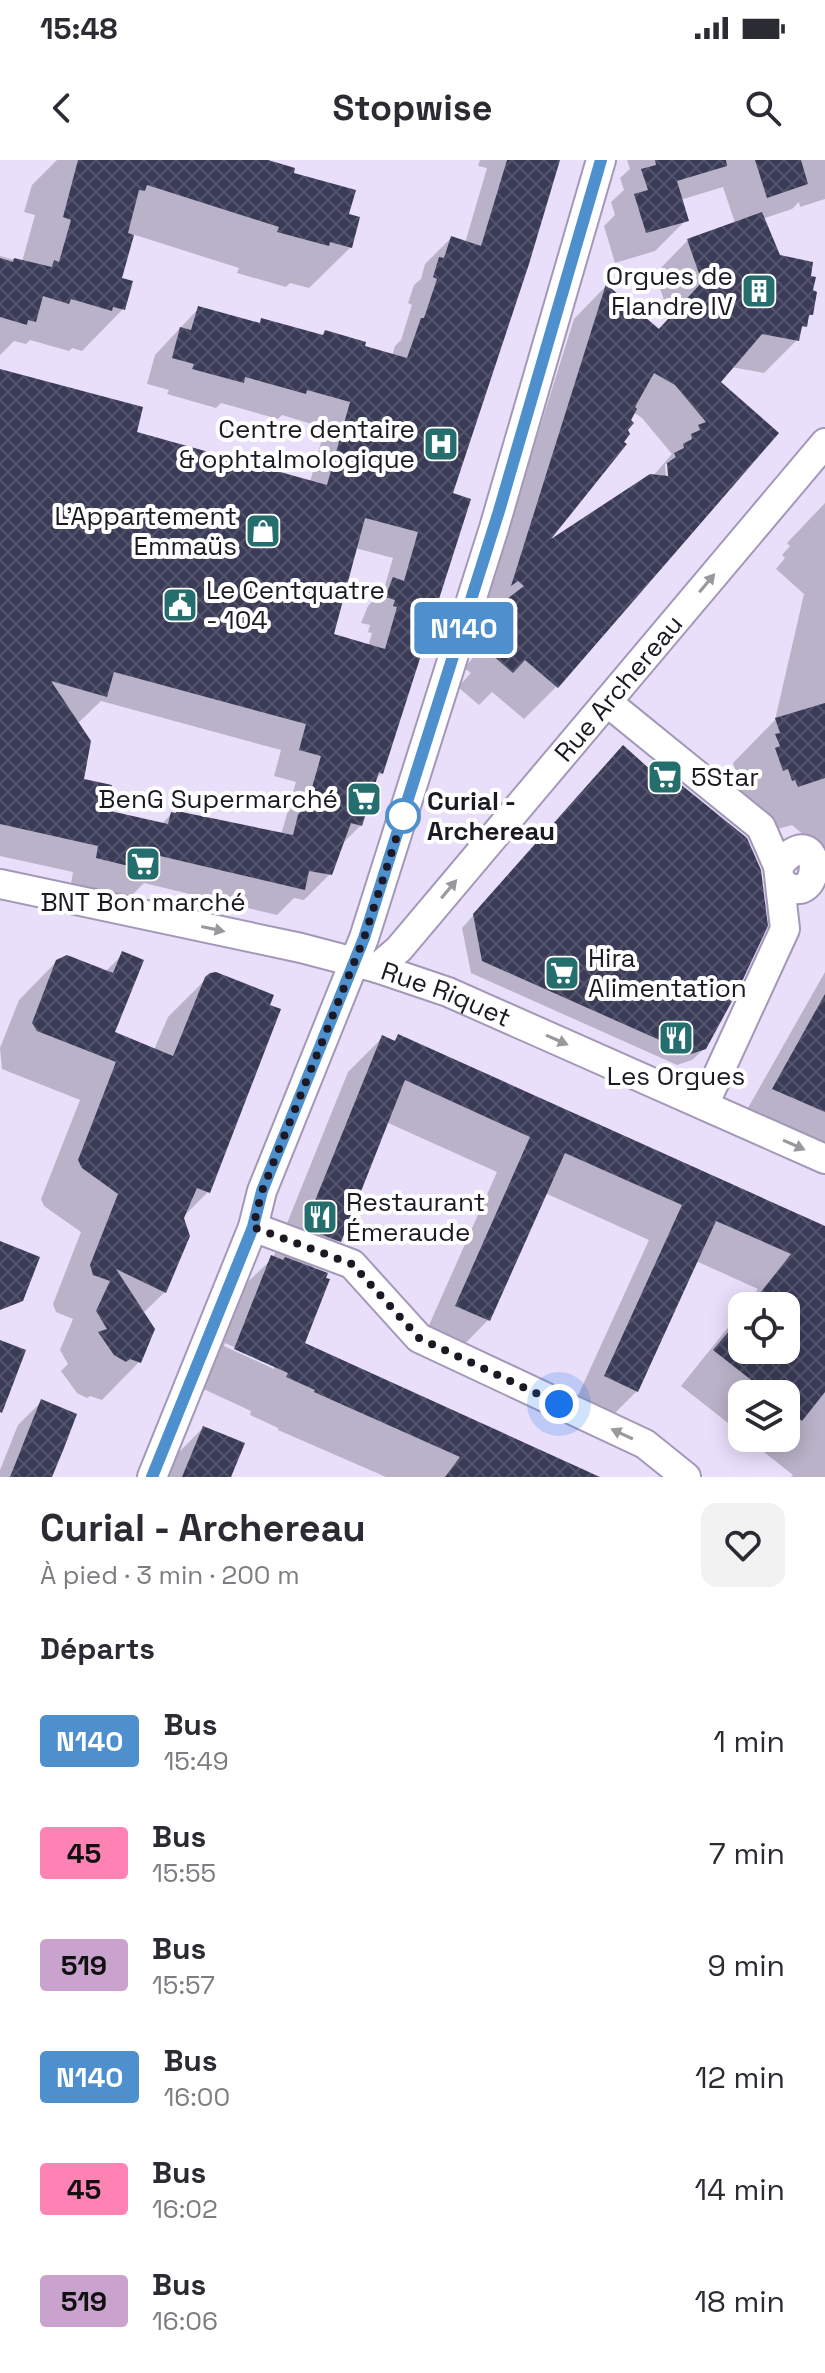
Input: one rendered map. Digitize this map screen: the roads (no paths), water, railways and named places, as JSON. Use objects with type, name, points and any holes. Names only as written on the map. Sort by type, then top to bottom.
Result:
[{"type":"street","points":[[152,1477],[253,1227],[262,1191],[365,964],[373,911],[477,583],[601,160]]},
{"type":"street","name":"Rue Archereau","points":[[365,964],[399,949],[825,443]]},
{"type":"street","points":[[607,702],[761,827],[780,875],[785,929],[704,1105]]},
{"type":"street","name":"Rue Riquet","points":[[0,884],[365,964],[448,992],[825,1159]]},
{"type":"street","points":[[253,1227],[352,1264],[419,1338],[645,1444],[686,1477]]},
{"type":"place","name":"Orgues de Flandre IV","points":[[759,291]]},
{"type":"place","name":"Centre dentaire & ophtalmologique","points":[[441,444]]},
{"type":"place","name":"L'Appartement Emmaüs","points":[[263,531]]},
{"type":"place","name":"Le Centquatre - 104","points":[[180,605]]},
{"type":"place","name":"5Star","points":[[665,777]]},
{"type":"place","name":"BenG Supermarché","points":[[364,799]]},
{"type":"place","name":"Curial - Archereau","points":[[403,816]]},
{"type":"place","name":"BNT Bon marché","points":[[143,864]]},
{"type":"place","name":"Hira Alimentation","points":[[562,973]]},
{"type":"place","name":"Les Orgues","points":[[676,1038]]},
{"type":"place","name":"Restaurant Émeraude","points":[[320,1217]]}]
